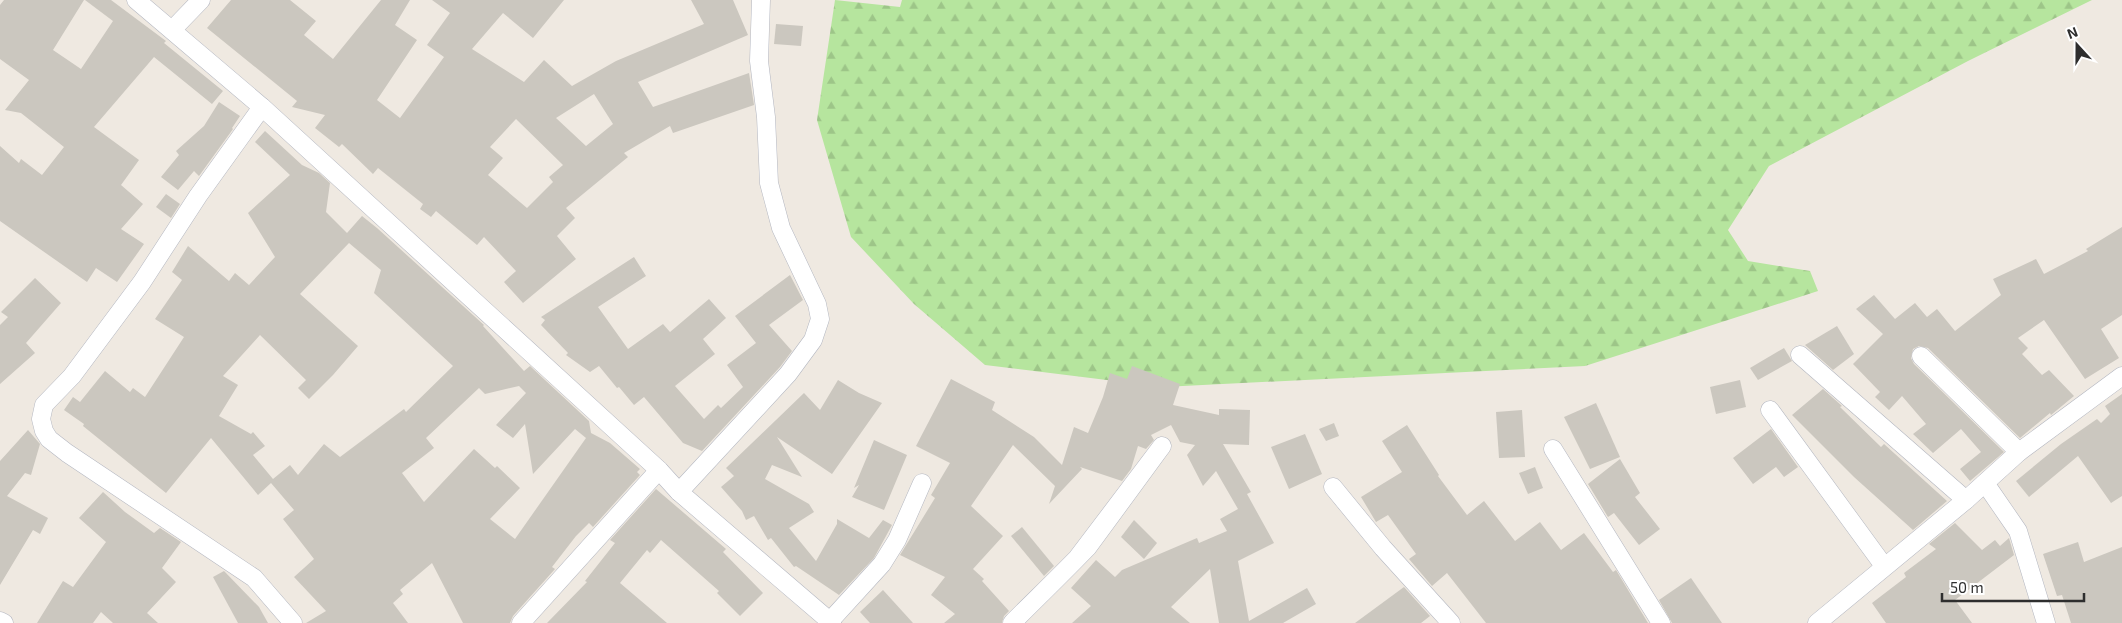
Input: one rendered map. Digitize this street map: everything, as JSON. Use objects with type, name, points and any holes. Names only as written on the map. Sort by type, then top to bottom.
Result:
[{"type":"street","points":[[136,0],[262,107],[659,470],[679,492],[831,622],[882,564],[897,540],[922,483]]},
{"type":"street","points":[[172,29],[201,0]]},
{"type":"street","points":[[679,492],[788,374],[813,340],[820,319],[817,304],[781,228],[769,183],[766,117],[759,61],[761,0]]},
{"type":"street","points":[[262,107],[198,196],[130,298],[72,376],[44,405],[41,420],[49,439],[61,448],[254,578],[293,623]]},
{"type":"street","points":[[1800,355],[1966,500]]},
{"type":"street","points":[[1921,356],[2019,452]]},
{"type":"street","points":[[1817,623],[1966,500],[2019,452],[2122,376]]},
{"type":"street","points":[[1770,410],[1884,566]]},
{"type":"street","points":[[1012,623],[1078,558],[1088,547],[1162,446],[1078,558]]},
{"type":"street","points":[[1553,449],[1661,623]]},
{"type":"street","points":[[521,623],[659,470]]},
{"type":"street","points":[[1985,483],[2018,531],[2046,623]]},
{"type":"street","points":[[1333,487],[1383,548],[1451,623]]},
{"type":"street","points":[[0,621],[4,623]]},
{"type":"green space","points":[[835,0],[900,7],[902,0],[2092,0],[1968,61],[1769,166],[1728,230],[1748,261],[1810,271],[1818,291],[1585,366],[1163,387],[985,365],[914,304],[851,237],[817,120]]},
{"type":"building","points":[[4,0],[84,0],[53,50],[81,69],[113,21],[85,0],[111,0],[166,41],[164,43],[223,91],[212,104],[154,57],[94,127],[139,160],[121,185],[143,204],[121,229],[144,244],[117,282],[96,268],[87,282],[0,221],[0,146],[19,163],[21,159],[42,175],[64,147],[21,113],[5,110],[29,80],[0,59],[0,5]]},
{"type":"building","points":[[231,0],[290,0],[316,21],[304,35],[333,59],[381,0],[410,0],[395,25],[417,40],[377,100],[400,118],[444,57],[427,45],[450,13],[432,0],[564,0],[533,38],[503,13],[472,49],[524,82],[544,60],[572,86],[616,61],[704,24],[691,0],[733,0],[748,35],[638,82],[653,107],[749,73],[754,105],[673,133],[670,126],[624,153],[628,157],[566,208],[575,218],[557,236],[576,259],[523,303],[504,282],[516,271],[484,237],[477,245],[436,211],[431,217],[420,209],[423,204],[378,168],[373,174],[342,144],[339,147],[315,128],[325,115],[292,107],[297,101],[207,28]],"holes":[[[594,94],[613,124],[586,146],[556,118]],[[516,119],[563,165],[549,177],[553,182],[527,208],[488,175],[503,158],[490,147]]]},
{"type":"building","points":[[776,24],[803,26],[801,46],[774,44]]},
{"type":"building","points":[[219,102],[240,116],[233,129],[199,176],[194,171],[178,190],[161,177],[179,155],[176,151],[204,126]]},
{"type":"building","points":[[265,131],[302,165],[319,173],[330,183],[326,212],[347,233],[362,216],[377,228],[484,325],[524,371],[530,366],[589,421],[591,433],[610,443],[640,469],[637,472],[640,475],[593,527],[589,523],[576,536],[552,567],[555,569],[513,616],[510,623],[463,623],[432,563],[400,590],[403,594],[393,603],[408,623],[306,623],[326,611],[294,577],[314,559],[283,519],[294,510],[271,483],[258,495],[211,438],[166,493],[83,426],[84,424],[64,410],[73,397],[80,402],[105,371],[130,392],[133,388],[145,397],[184,337],[155,319],[182,280],[172,272],[188,246],[229,281],[235,273],[249,285],[275,257],[248,213],[290,175],[255,142]],"holes":[[[349,243],[381,270],[374,293],[453,366],[406,412],[404,409],[340,457],[324,444],[298,475],[290,465],[273,479],[253,455],[265,446],[253,432],[251,434],[219,416],[238,385],[223,376],[260,335],[306,380],[298,388],[309,399],[333,375],[358,346],[300,294]],[[519,386],[526,393],[496,425],[513,438],[525,424],[533,474],[575,429],[586,438],[515,539],[490,519],[520,488],[497,466],[495,468],[474,449],[424,502],[402,473],[434,448],[426,438],[479,388],[485,394]]]},
{"type":"building","points":[[166,194],[180,204],[171,218],[156,207]]},
{"type":"building","points":[[2122,227],[2122,315],[2101,329],[2119,358],[2085,379],[2044,320],[2018,338],[2028,348],[2022,354],[2042,375],[2049,370],[2074,396],[2020,438],[1928,348],[1919,346],[1913,349],[1911,358],[1914,364],[2004,452],[1970,481],[1960,469],[1981,452],[1961,429],[1933,453],[1913,434],[1926,424],[1902,396],[1889,410],[1875,397],[1880,392],[1853,364],[1883,334],[1856,309],[1874,295],[1895,319],[1915,303],[1927,317],[1937,309],[1955,331],[2001,295],[1993,279],[2036,259],[2044,274],[2088,251],[2086,249]]},
{"type":"building","points":[[634,257],[646,276],[598,307],[628,349],[663,324],[670,332],[709,299],[726,318],[703,339],[715,354],[675,386],[704,419],[718,405],[721,408],[743,387],[727,365],[756,343],[735,316],[790,275],[803,300],[769,325],[792,351],[780,367],[702,451],[683,443],[644,397],[634,405],[599,366],[590,372],[566,355],[568,353],[541,325],[545,320],[541,317]]},
{"type":"building","points":[[35,278],[61,303],[26,343],[35,353],[0,384],[0,325],[8,317],[1,312]]},
{"type":"building","points":[[1837,326],[1854,354],[1833,370],[1805,345]]},
{"type":"building","points":[[1784,348],[1792,361],[1758,380],[1750,368]]},
{"type":"building","points":[[1132,366],[1180,384],[1173,405],[1219,415],[1219,409],[1250,410],[1249,445],[1223,444],[1251,492],[1247,494],[1274,543],[1238,561],[1249,621],[1307,588],[1316,604],[1283,623],[1219,623],[1210,569],[1171,607],[1190,623],[1072,623],[1091,606],[1071,588],[1096,560],[1115,577],[1122,570],[1197,538],[1199,543],[1227,531],[1220,519],[1238,509],[1216,471],[1203,486],[1187,455],[1195,445],[1180,442],[1171,425],[1151,435],[1154,440],[1146,449],[1138,446],[1131,469],[1122,481],[1080,467],[1082,469],[1049,504],[1055,486],[1013,445],[971,506],[1003,536],[973,569],[984,579],[982,581],[1009,611],[1004,616],[1002,623],[944,623],[955,614],[931,595],[945,577],[900,555],[935,498],[931,495],[950,463],[916,446],[951,379],[995,402],[992,410],[1034,437],[1062,465],[1074,427],[1088,433],[1103,397],[1110,373],[1127,379]]},
{"type":"building","points":[[838,380],[859,393],[882,403],[832,474],[777,437],[802,477],[772,465],[765,479],[809,504],[814,512],[789,528],[816,561],[837,524],[837,519],[869,538],[883,520],[892,525],[874,558],[839,595],[796,566],[794,567],[771,538],[768,540],[754,516],[746,520],[742,511],[721,487],[734,476],[726,468],[804,393],[820,410]]},
{"type":"building","points":[[1740,380],[1746,407],[1716,414],[1710,387]]},
{"type":"building","points":[[1823,389],[1881,447],[1884,444],[1947,501],[1913,530],[1854,477],[1792,415]]},
{"type":"building","points":[[2122,394],[2122,496],[2111,503],[2078,456],[2029,497],[2016,481],[2061,444],[2097,419],[2101,423],[2110,414],[2105,406]]},
{"type":"building","points":[[1596,403],[1620,457],[1590,469],[1564,417]]},
{"type":"building","points":[[1522,410],[1525,457],[1499,458],[1496,412]]},
{"type":"building","points":[[1334,423],[1339,436],[1326,441],[1319,429]]},
{"type":"building","points":[[1407,425],[1438,476],[1467,515],[1484,501],[1515,541],[1540,522],[1561,550],[1584,533],[1613,572],[1616,570],[1648,623],[1486,623],[1447,573],[1432,586],[1409,559],[1416,554],[1388,515],[1376,522],[1361,497],[1402,472],[1382,441]]},
{"type":"building","points":[[1771,429],[1798,467],[1784,477],[1776,467],[1753,484],[1733,458]]},
{"type":"building","points":[[28,430],[40,444],[31,475],[25,473],[7,496],[48,518],[40,534],[33,530],[0,585],[0,461]]},
{"type":"building","points":[[1305,434],[1322,474],[1289,489],[1271,447]]},
{"type":"building","points":[[874,440],[907,455],[884,510],[852,497],[859,485],[854,488]]},
{"type":"building","points":[[1620,459],[1640,493],[1635,497],[1660,529],[1639,545],[1614,513],[1608,517],[1588,484]]},
{"type":"building","points":[[1535,467],[1543,488],[1528,494],[1519,473]]},
{"type":"building","points":[[656,489],[726,549],[723,552],[763,593],[740,616],[717,593],[719,591],[661,540],[650,553],[647,550],[620,583],[667,623],[547,623],[587,582],[585,581],[615,543],[610,540]]},
{"type":"building","points":[[103,492],[125,512],[154,533],[160,528],[181,542],[162,568],[176,582],[147,613],[158,623],[113,623],[101,612],[93,623],[37,623],[63,581],[73,587],[106,542],[79,518]]},
{"type":"building","points":[[1134,520],[1157,543],[1144,559],[1121,537]]},
{"type":"building","points":[[1955,523],[1982,550],[1995,540],[2000,546],[2009,538],[2014,555],[1955,600],[1972,623],[1886,623],[1872,603],[1906,577],[1904,573],[1936,549],[1929,544]]},
{"type":"building","points":[[1022,527],[1054,566],[1044,576],[1011,536]]},
{"type":"building","points":[[2078,542],[2084,562],[2122,547],[2122,623],[2071,623],[2062,595],[2057,596],[2043,554]]},
{"type":"building","points":[[224,571],[259,607],[268,623],[238,623],[213,577]]},
{"type":"building","points":[[1691,578],[1722,623],[1672,623],[1659,600]]},
{"type":"building","points":[[1404,587],[1430,616],[1421,623],[1355,623]]},
{"type":"building","points":[[883,590],[913,623],[870,623],[860,612]]}]
